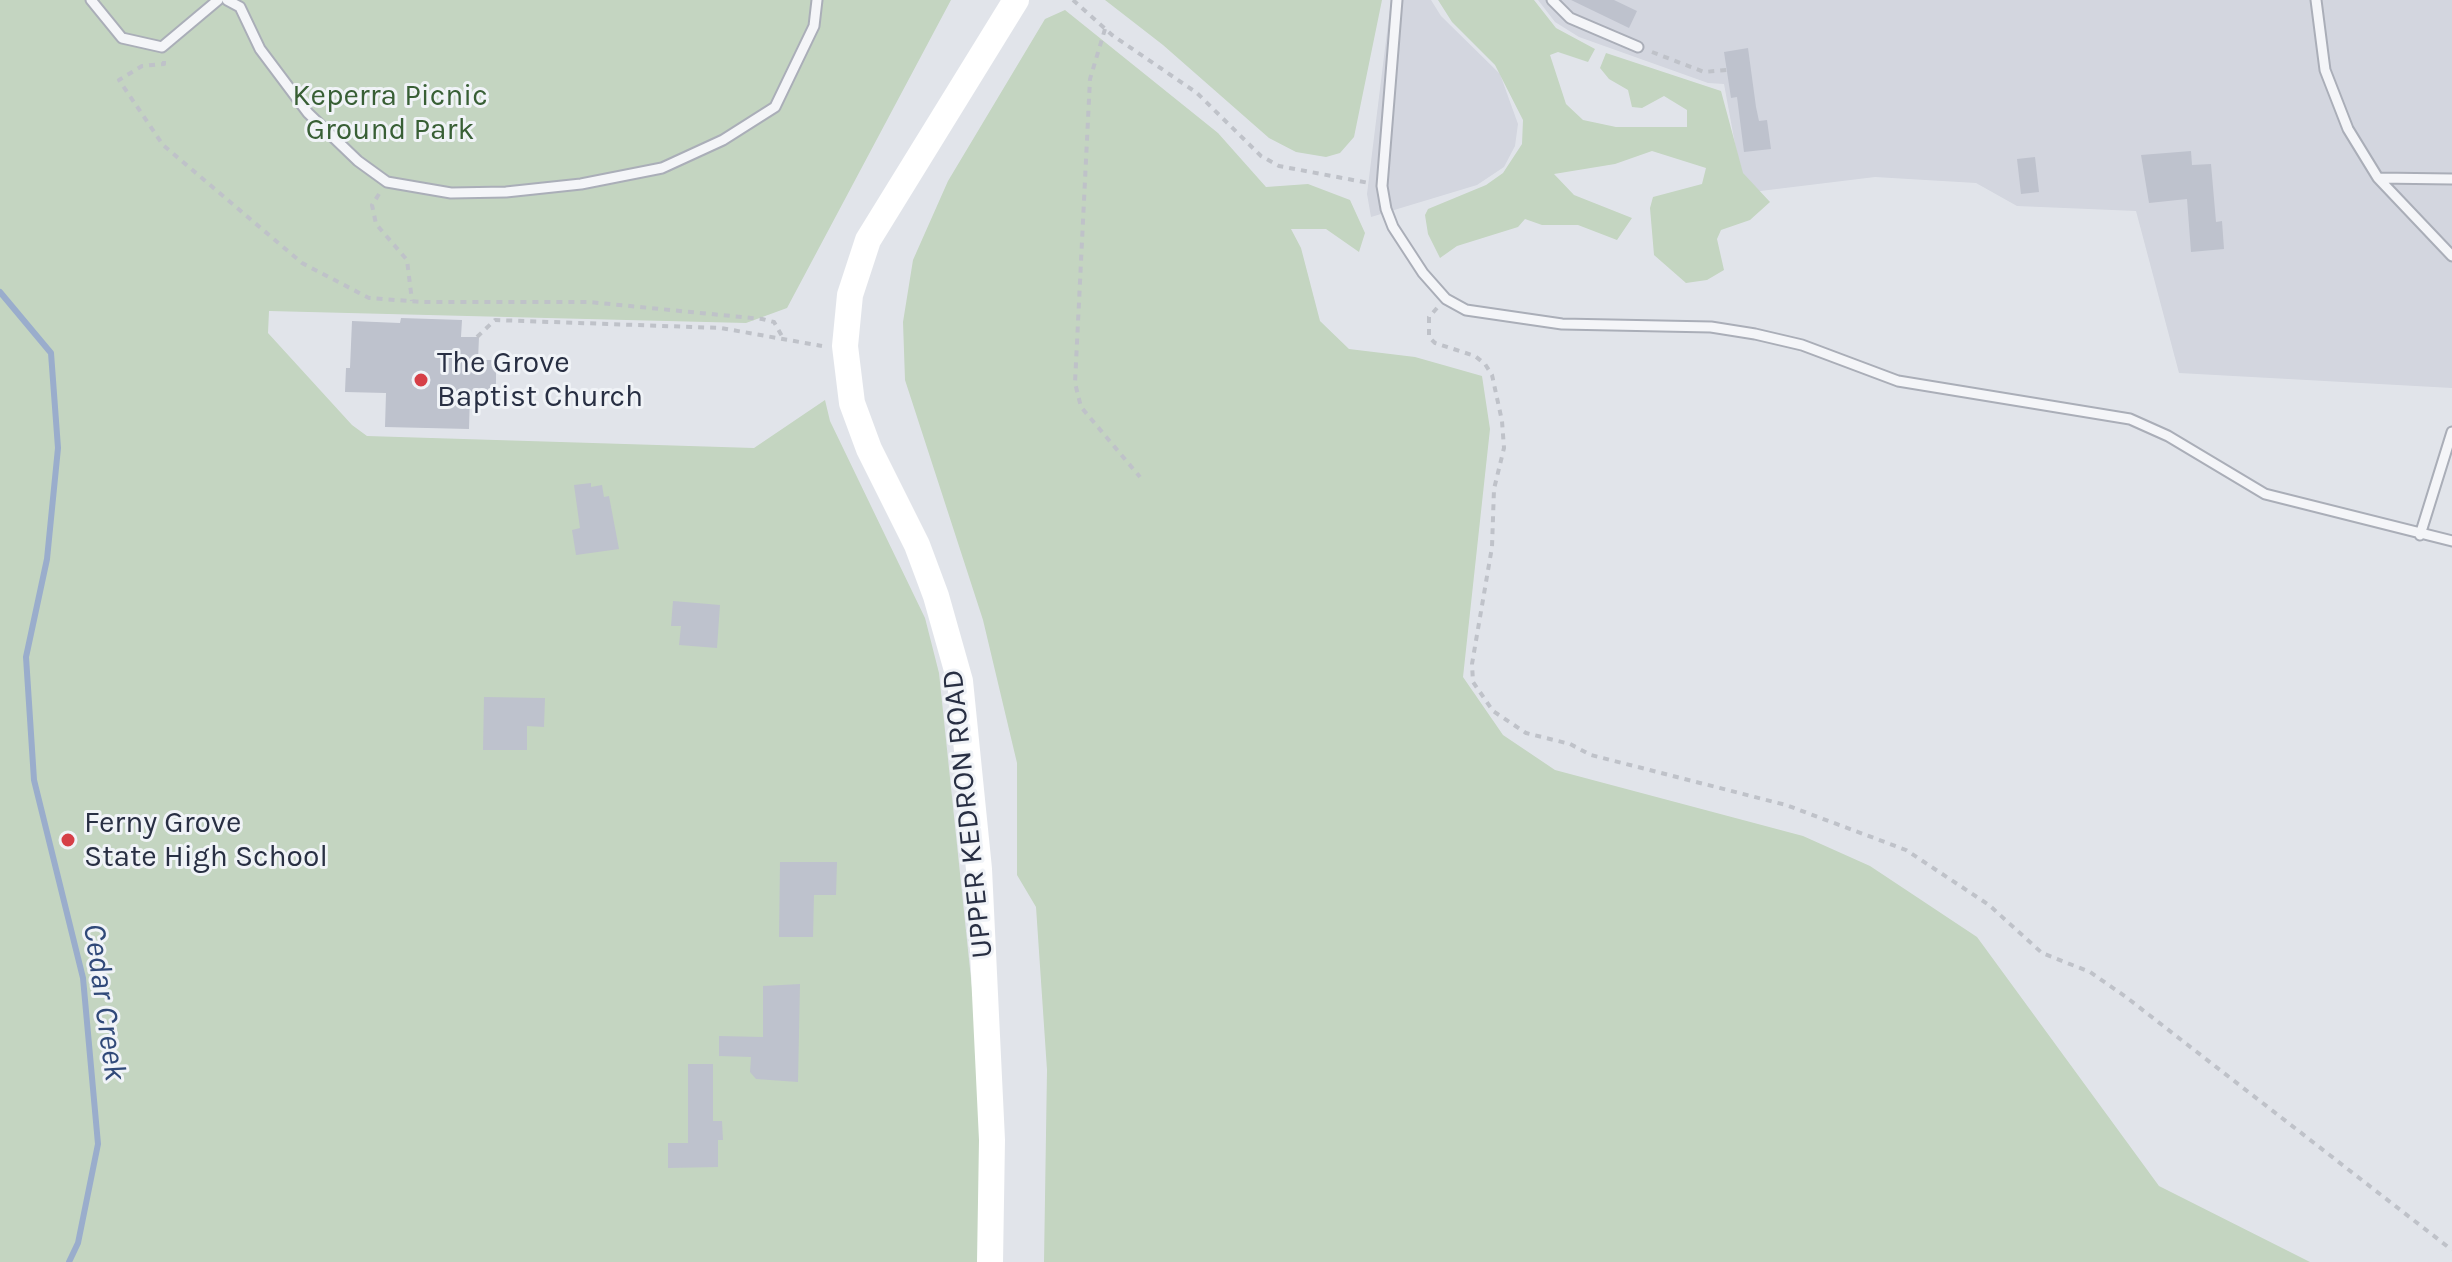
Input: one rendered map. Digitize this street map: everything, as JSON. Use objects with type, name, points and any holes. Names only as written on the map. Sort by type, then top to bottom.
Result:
[{"type":"main road","name":"UPPER KEDRON ROAD","points":[[990,1262],[992,1140],[981,914],[960,681],[936,596],[917,545],[869,449],[852,403],[846,333],[850,295],[868,240],[1016,0]]},
{"type":"lane","points":[[91,0],[122,38],[162,47],[218,0]]},
{"type":"lane","points":[[227,0],[240,7],[260,49],[308,113],[358,161],[387,182],[451,193],[506,192],[581,184],[662,168],[723,140],[775,107],[814,26],[817,0]]},
{"type":"lane","points":[[1397,0],[1382,186],[1393,227],[1423,273],[1446,299],[1476,312],[1513,319],[1562,324],[1711,327],[1755,334],[1802,345],[1898,381],[2130,419],[2168,436],[2265,494],[2452,541]]},
{"type":"lane","points":[[1552,0],[1570,18],[1638,47]]},
{"type":"lane","points":[[2316,0],[2325,70],[2348,129],[2378,178],[2452,256]]},
{"type":"lane","points":[[2378,178],[2452,179]]},
{"type":"lane","points":[[2420,535],[2452,432]]},
{"type":"path","points":[[1073,0],[1105,29],[1197,93],[1261,156],[1279,166],[1382,186]]},
{"type":"path","points":[[1105,29],[1090,79],[1075,383],[1081,407],[1140,477]]},
{"type":"path","points":[[162,47],[164,64],[142,66],[119,80],[163,145],[302,263],[369,298],[589,302],[699,312],[774,322],[783,338]]},
{"type":"path","points":[[1638,47],[1704,72],[1727,70]]},
{"type":"path","points":[[387,182],[372,205],[376,224],[407,260],[412,301]]},
{"type":"path","points":[[1446,299],[1429,317],[1429,337],[1435,343],[1466,351],[1485,364],[1492,375],[1502,421],[1504,448],[1494,489],[1492,547],[1472,664],[1473,682],[1493,711],[1526,733],[1570,744],[1591,755],[1786,805],[1906,850],[1989,905],[2042,953],[2090,972],[2126,997],[2452,1250]]},
{"type":"path","points":[[477,337],[495,320],[721,328],[824,346]]},
{"type":"shaded area","points":[[1391,0],[1431,0],[1441,16],[1500,74],[1518,124],[1515,146],[1504,167],[1477,185],[1371,217],[1367,194]]},
{"type":"shaded area","points":[[1538,0],[2452,0],[2452,388],[2179,373],[2136,211],[2017,206],[1976,183],[1875,177],[1744,193],[1724,84],[1708,83],[1579,37],[1555,22]]},
{"type":"green space","name":"Keperra Picnic Ground Park","points":[[0,0],[951,0],[787,308],[746,323],[269,311],[268,333],[352,425],[367,436],[754,448],[825,400],[830,421],[925,618],[939,673],[981,1074],[982,1262],[0,1262]]},
{"type":"green space","points":[[1105,0],[1382,0],[1354,137],[1340,153],[1326,157],[1296,152],[1269,138],[1163,45]]},
{"type":"green space","points":[[1438,0],[1534,0],[1556,28],[1595,49],[1588,62],[1558,52],[1550,55],[1566,104],[1583,120],[1616,127],[1687,127],[1687,110],[1664,96],[1642,108],[1632,107],[1628,90],[1609,79],[1600,68],[1606,53],[1721,91],[1743,173],[1770,202],[1750,220],[1721,230],[1717,239],[1724,270],[1707,280],[1686,283],[1654,255],[1650,208],[1653,197],[1702,184],[1706,168],[1652,151],[1615,164],[1554,174],[1574,195],[1632,218],[1617,240],[1578,225],[1542,225],[1525,219],[1518,227],[1457,246],[1440,258],[1428,234],[1425,215],[1428,209],[1486,185],[1503,173],[1522,144],[1523,120],[1495,65],[1452,22]]},
{"type":"green space","points":[[1065,10],[1218,133],[1266,187],[1308,184],[1350,200],[1365,233],[1359,252],[1326,229],[1291,229],[1301,248],[1320,321],[1349,349],[1415,357],[1482,376],[1490,429],[1463,677],[1503,735],[1555,770],[1803,836],[1870,866],[1977,937],[2159,1186],[2310,1262],[1044,1262],[1047,1070],[1036,907],[1017,875],[1017,763],[983,620],[905,380],[903,322],[913,260],[948,181],[1045,19]]},
{"type":"building","points":[[1571,0],[1614,0],[1637,11],[1629,28]]},
{"type":"building","points":[[1748,48],[1759,121],[1767,120],[1771,149],[1744,152],[1737,97],[1731,98],[1724,52]]},
{"type":"building","points":[[2191,151],[2192,165],[2211,164],[2216,222],[2222,221],[2224,249],[2191,252],[2187,199],[2149,203],[2141,155]]},
{"type":"building","points":[[2035,157],[2039,192],[2021,194],[2017,159]]},
{"type":"building","name":"The Grove Baptist Church","points":[[401,318],[462,320],[461,337],[479,337],[478,360],[496,360],[496,394],[470,393],[469,429],[385,427],[386,393],[345,392],[346,368],[350,368],[352,321],[400,323]]},
{"type":"building","points":[[591,483],[591,487],[602,485],[604,497],[609,496],[619,549],[576,555],[572,530],[580,528],[574,485]]},
{"type":"building","points":[[673,601],[720,605],[717,648],[679,645],[681,626],[671,626]]},
{"type":"building","points":[[484,697],[545,698],[544,727],[527,726],[527,750],[483,750]]},
{"type":"building","points":[[780,862],[837,862],[836,895],[814,895],[813,937],[779,937]]},
{"type":"building","points":[[800,984],[798,1082],[756,1079],[750,1072],[751,1057],[719,1056],[719,1036],[763,1037],[763,986]]},
{"type":"building","points":[[688,1064],[713,1064],[713,1121],[722,1121],[723,1140],[718,1140],[718,1167],[668,1168],[668,1143],[688,1143]]},
{"type":"waterway","name":"Cedar Creek","points":[[0,292],[51,353],[58,448],[47,559],[26,657],[34,780],[83,978],[98,1144],[78,1243],[69,1262]]},
{"type":"place","name":"The Grove Baptist Church","points":[[421,380]]},
{"type":"place","name":"Ferny Grove State High School","points":[[68,840]]}]
